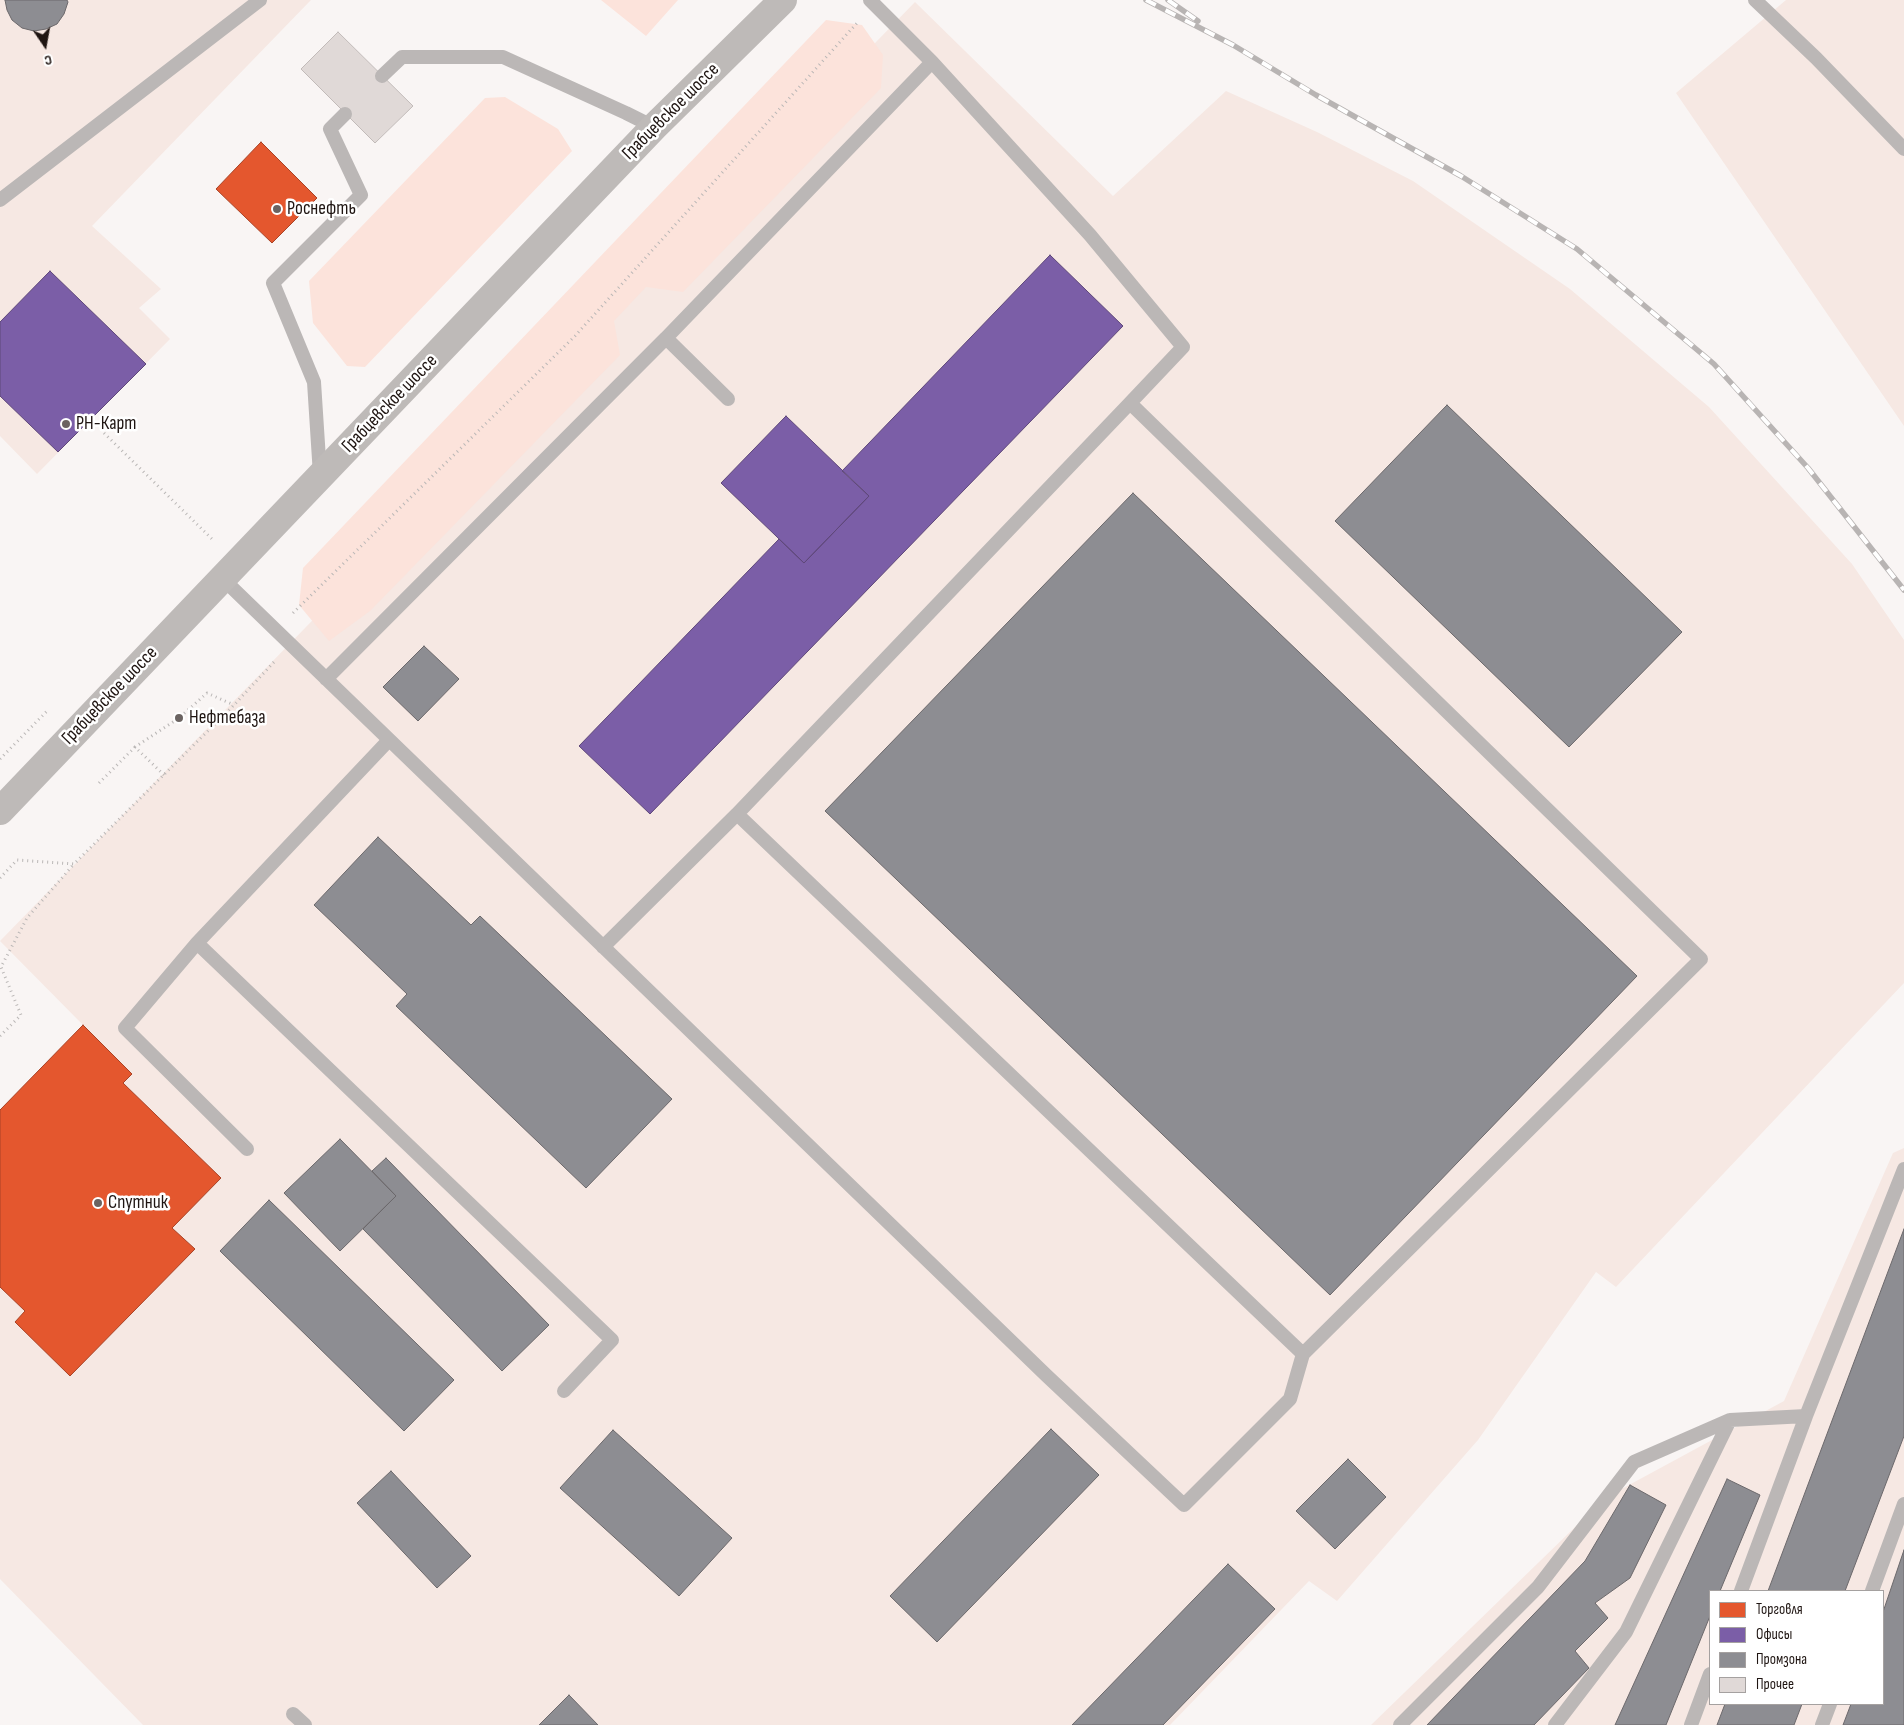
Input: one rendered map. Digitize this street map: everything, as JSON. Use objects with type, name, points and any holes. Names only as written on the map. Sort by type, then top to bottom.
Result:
[{"type":"main road","name":"Грабцевское шоссе","points":[[0,811],[654,127],[783,0]]},
{"type":"lane","points":[[0,200],[260,0]]},
{"type":"lane","points":[[1756,0],[1816,58],[1904,149]]},
{"type":"lane","points":[[603,947],[737,814],[1183,348],[1090,235],[932,62],[872,2]]},
{"type":"lane","points":[[382,76],[402,57],[503,57],[654,127]]},
{"type":"lane","points":[[326,679],[666,338],[932,62]]},
{"type":"lane","points":[[320,477],[314,382],[274,283],[361,196],[330,129],[345,114]]},
{"type":"lane","points":[[666,338],[728,399]]},
{"type":"lane","points":[[222,578],[1047,1376],[1184,1505],[1290,1398],[1303,1354],[1701,959],[1130,403]]},
{"type":"lane","points":[[247,1149],[125,1028],[197,943],[389,740]]},
{"type":"lane","points":[[737,814],[1303,1354]]},
{"type":"lane","points":[[197,943],[612,1340],[564,1391]]},
{"type":"lane","points":[[1741,1590],[1806,1416],[1904,1170]]},
{"type":"lane","points":[[1400,1725],[1538,1587],[1634,1462],[1730,1420],[1806,1416]]},
{"type":"lane","points":[[1555,1725],[1626,1632],[1730,1420]]},
{"type":"lane","points":[[1872,1590],[1904,1504]]},
{"type":"lane","points":[[1691,1725],[1709,1677]]},
{"type":"lane","points":[[1822,1725],[1830,1705]]},
{"type":"lane","points":[[293,1714],[305,1725]]},
{"type":"path","points":[[0,1036],[21,1015],[1,967],[27,918],[74,864],[234,705],[291,645],[292,614],[575,336],[872,2]]},
{"type":"path","points":[[104,433],[215,542],[222,535]]},
{"type":"path","points":[[99,783],[135,747],[179,718],[207,693],[234,705]]},
{"type":"path","points":[[0,759],[37,721]]},
{"type":"path","points":[[135,747],[164,775]]},
{"type":"path","points":[[0,878],[17,860],[74,864]]},
{"type":"shaded area","points":[[0,0],[311,0],[92,226],[161,289],[139,308],[170,339],[37,474],[0,436]]},
{"type":"shaded area","points":[[601,0],[678,0],[646,36]]},
{"type":"shaded area","points":[[1786,0],[1904,0],[1904,426],[1676,93]]},
{"type":"shaded area","points":[[915,2],[1113,196],[1226,91],[1317,132],[1413,181],[1570,289],[1709,407],[1852,564],[1904,640],[1904,983],[1616,1287],[1596,1272],[1478,1440],[1337,1601],[1309,1581],[1170,1725],[143,1725],[0,1579],[0,1110],[83,1025],[0,941]]},
{"type":"shaded area","points":[[826,20],[862,25],[883,55],[881,88],[683,292],[646,287],[614,321],[620,355],[370,611],[329,641],[299,605],[303,568]]},
{"type":"shaded area","points":[[505,97],[558,129],[572,151],[365,367],[347,366],[313,323],[309,281],[485,98]]},
{"type":"shaded area","points":[[1904,1148],[1904,1725],[1371,1725],[1605,1498],[1784,1401],[1893,1153]]},
{"type":"building: Торговля","points":[[261,142],[317,198],[272,243],[216,189]]},
{"type":"building: Торговля","name":"Спутник","points":[[83,1025],[132,1074],[123,1083],[221,1178],[172,1228],[195,1249],[70,1376],[15,1322],[25,1311],[0,1287],[0,1110]]},
{"type":"building: Офисы","points":[[1050,255],[1123,326],[650,814],[579,746],[779,539],[804,563],[869,496],[842,471]]},
{"type":"building: Офисы","points":[[50,271],[146,364],[58,452],[0,396],[0,322]]},
{"type":"building: Офисы","points":[[786,416],[869,496],[804,563],[721,483]]},
{"type":"building: Промзона","points":[[5,0],[67,0],[68,2],[64,14],[57,24],[46,29],[34,31],[22,28],[12,20]]},
{"type":"building: Промзона","points":[[1447,405],[1682,632],[1569,747],[1335,521]]},
{"type":"building: Промзона","points":[[1133,493],[1637,976],[1330,1295],[825,811]]},
{"type":"building: Промзона","points":[[424,646],[459,679],[418,721],[383,687]]},
{"type":"building: Промзона","points":[[378,837],[471,925],[480,916],[672,1099],[586,1188],[396,1006],[407,994],[314,905]]},
{"type":"building: Промзона","points":[[340,1139],[396,1196],[340,1251],[284,1193]]},
{"type":"building: Промзона","points":[[386,1158],[549,1325],[502,1371],[363,1229],[396,1196],[372,1171]]},
{"type":"building: Промзона","points":[[269,1200],[454,1380],[404,1431],[220,1251]]},
{"type":"building: Промзона","points":[[1904,1229],[1904,1436],[1845,1590],[1768,1590]]},
{"type":"building: Промзона","points":[[1051,1429],[1099,1475],[937,1642],[890,1596]]},
{"type":"building: Промзона","points":[[613,1430],[732,1538],[679,1596],[560,1488]]},
{"type":"building: Промзона","points":[[1348,1459],[1386,1497],[1335,1549],[1296,1511]]},
{"type":"building: Промзона","points":[[391,1471],[471,1556],[437,1588],[357,1503]]},
{"type":"building: Промзона","points":[[1727,1479],[1760,1495],[1720,1590],[1709,1590],[1709,1618],[1666,1725],[1615,1725]]},
{"type":"building: Промзона","points":[[1630,1485],[1666,1505],[1630,1578],[1595,1603],[1608,1618],[1575,1651],[1589,1668],[1534,1725],[1427,1725],[1585,1561]]},
{"type":"building: Промзона","points":[[1904,1550],[1904,1725],[1843,1725],[1851,1705],[1884,1705],[1884,1609]]},
{"type":"building: Промзона","points":[[1228,1564],[1275,1609],[1163,1725],[1072,1725]]},
{"type":"building: Промзона","points":[[569,1695],[598,1725],[539,1725]]},
{"type":"building: Промзона","points":[[1725,1705],[1802,1705],[1794,1725],[1717,1725]]},
{"type":"building: Прочее","points":[[338,32],[413,106],[375,143],[301,69]]},
{"type":"railway","points":[[1146,0],[1233,45],[1316,95],[1461,176],[1577,249],[1714,364],[1808,468],[1904,590]]},
{"type":"railway","points":[[1168,0],[1198,21]]},
{"type":"place","name":"Роснефть","points":[[277,209]]},
{"type":"place","name":"РН-Карт","points":[[66,424]]},
{"type":"place","name":"Нефтебаза","points":[[179,718]]},
{"type":"place","name":"Спутник","points":[[98,1203]]}]
